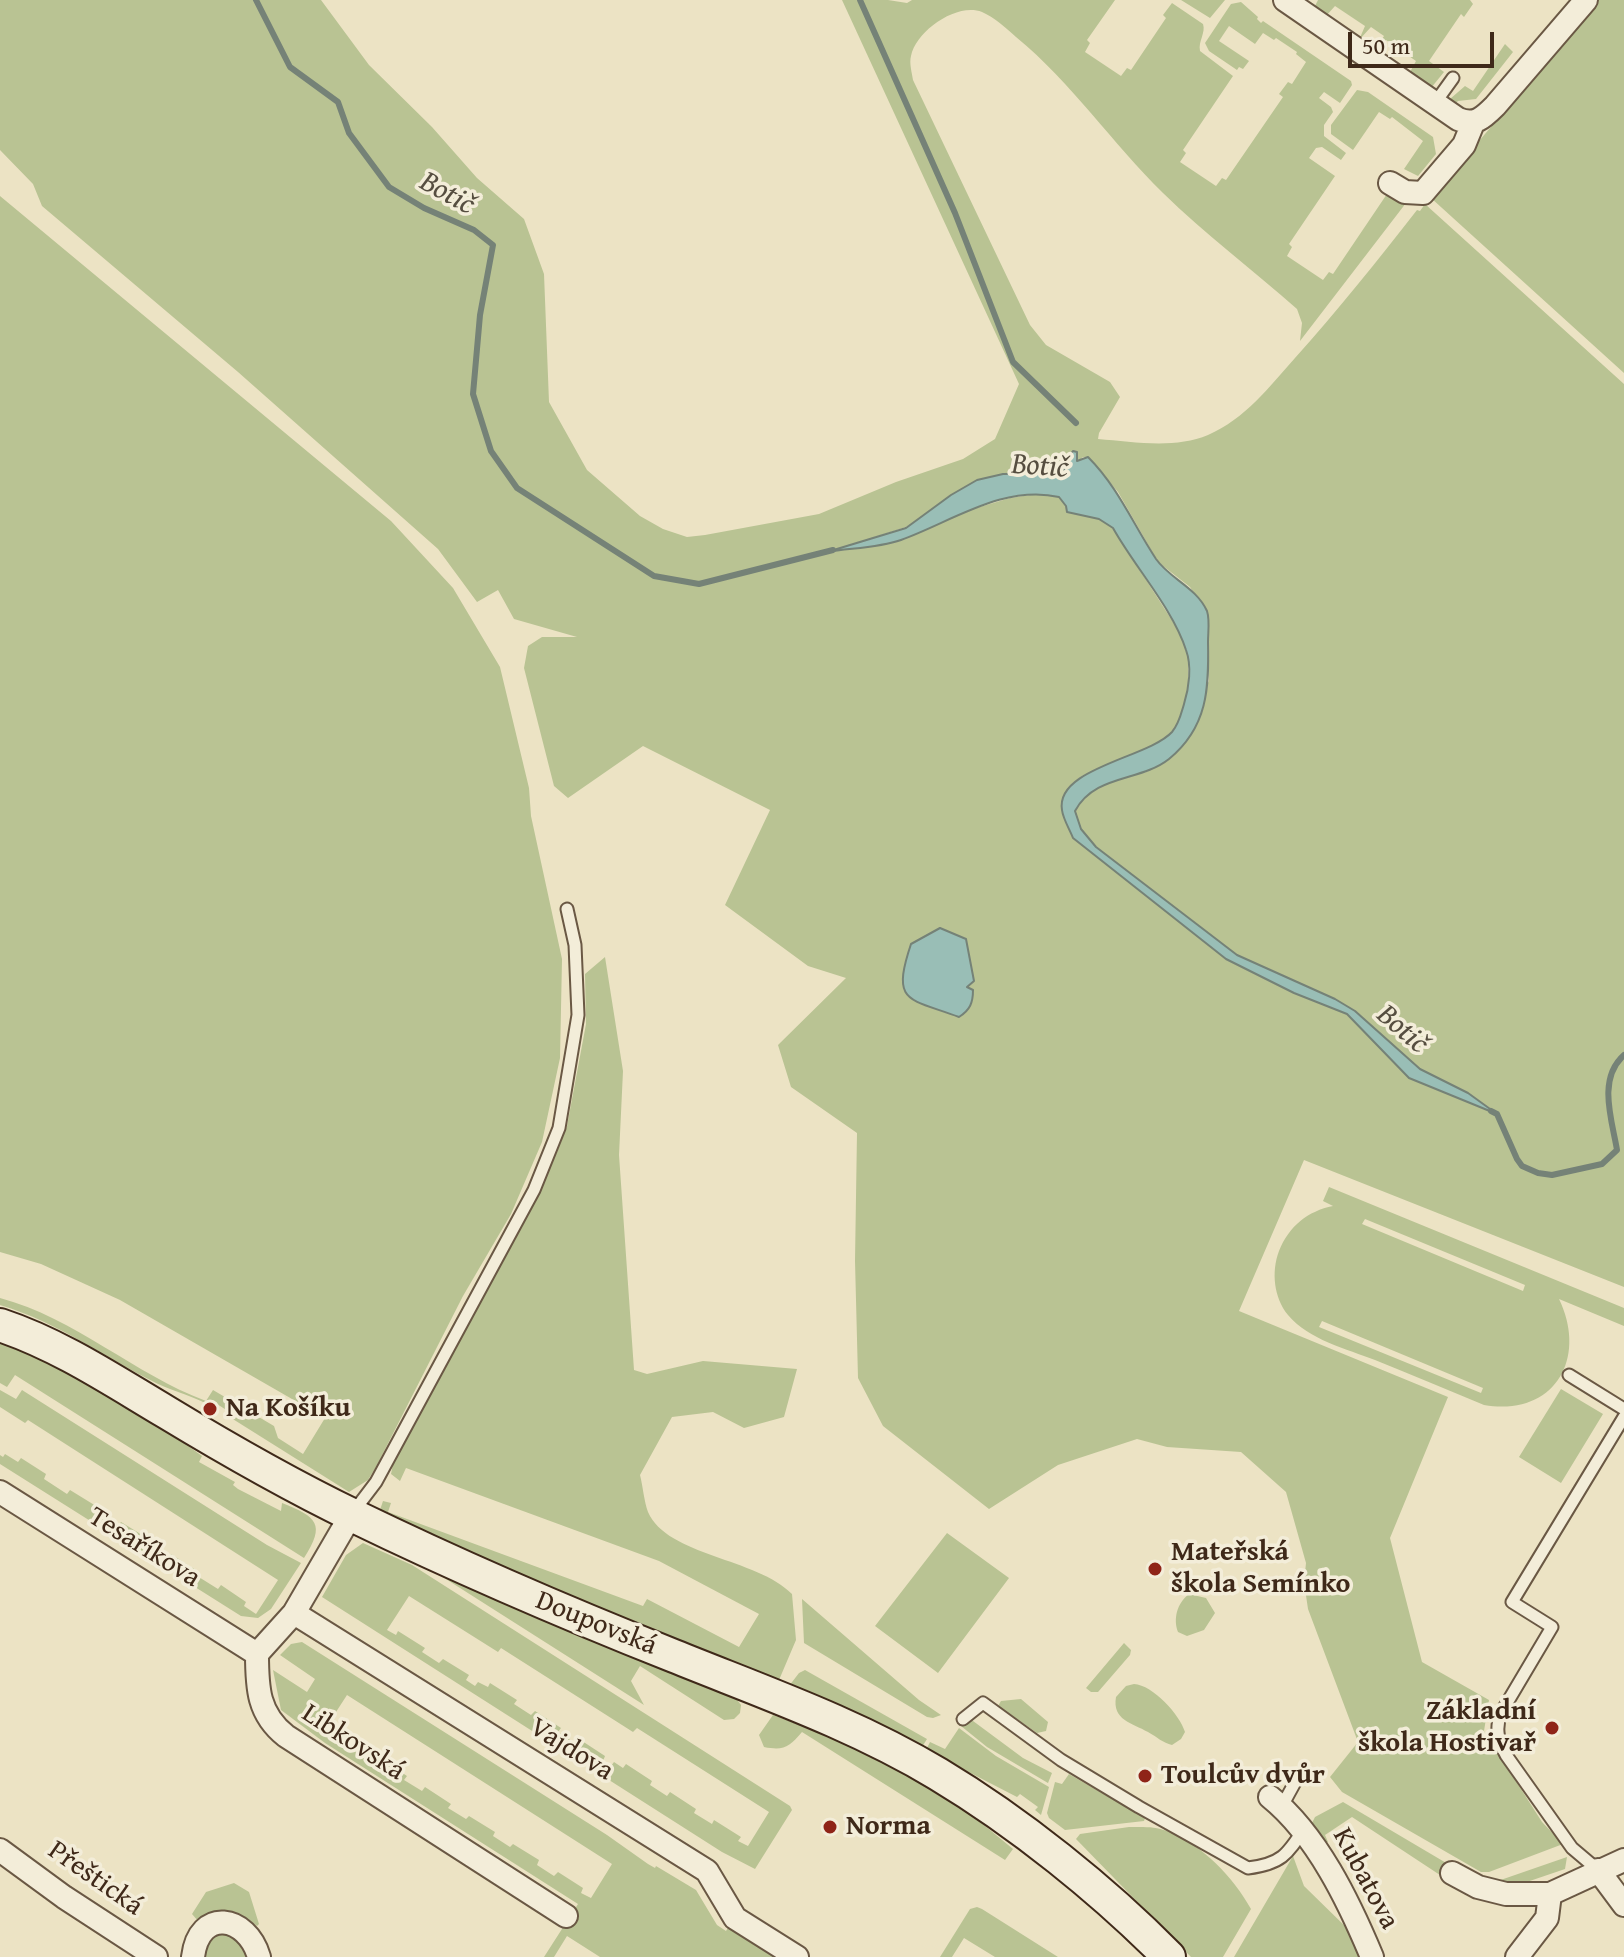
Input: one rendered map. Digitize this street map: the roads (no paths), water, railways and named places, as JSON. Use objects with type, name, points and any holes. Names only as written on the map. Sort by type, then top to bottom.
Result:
[{"type":"street","points":[[1299,4],[1458,119],[1473,123],[1483,119],[1495,106],[1586,0]]},
{"type":"street","points":[[1390,183],[1405,192],[1423,193],[1464,145],[1473,123]]},
{"type":"street","name":"Doupovská","points":[[0,1325],[31,1336],[82,1362],[233,1452],[351,1515],[550,1606],[831,1720],[921,1765],[949,1781],[1055,1857],[1111,1901],[1169,1957]]},
{"type":"street","name":"Tesaříkova","points":[[0,1492],[257,1654]]},
{"type":"street","points":[[257,1654],[294,1613],[351,1515]]},
{"type":"street","name":"Vajdova","points":[[294,1613],[707,1871],[735,1918],[797,1957]]},
{"type":"street","name":"Libkovská","points":[[257,1654],[261,1706],[276,1728],[566,1916]]},
{"type":"street","name":"Kubatova","points":[[1276,1802],[1304,1828],[1349,1908],[1372,1957]]},
{"type":"street","name":"Přeštická","points":[[0,1850],[64,1897],[156,1957]]},
{"type":"street","points":[[1452,1873],[1478,1887],[1506,1894],[1550,1894],[1624,1860]]},
{"type":"street","points":[[1598,1870],[1624,1905]]},
{"type":"street","points":[[1517,1957],[1547,1918],[1550,1894]]},
{"type":"street","points":[[193,1957],[202,1933],[213,1923],[223,1922],[246,1931],[254,1940],[259,1957]]},
{"type":"lane","points":[[1435,103],[1453,78]]},
{"type":"lane","points":[[351,1515],[376,1482],[534,1190],[559,1128],[578,1015],[575,945],[567,909]]},
{"type":"lane","points":[[1569,1375],[1624,1409]]},
{"type":"lane","points":[[1598,1870],[1572,1848],[1506,1755],[1497,1729],[1501,1713],[1552,1627],[1512,1602],[1624,1417]]},
{"type":"lane","points":[[963,1719],[983,1703],[1061,1760],[1248,1868],[1268,1866],[1287,1855],[1304,1828]]},
{"type":"lane","points":[[1276,1802],[1299,1775]]},
{"type":"water","points":[[1073,451],[1077,452],[1077,461],[1088,457],[1099,469],[1156,559],[1202,603],[1209,622],[1204,706],[1192,734],[1169,759],[1157,766],[1094,790],[1075,811],[1081,829],[1096,847],[1237,955],[1355,1011],[1420,1069],[1468,1093],[1497,1114],[1409,1078],[1347,1014],[1294,993],[1226,959],[1073,838],[1062,810],[1064,796],[1073,784],[1087,774],[1144,749],[1172,732],[1180,719],[1188,684],[1188,656],[1180,635],[1163,603],[1113,528],[1099,519],[1067,512],[1059,497],[1038,494],[998,500],[892,543],[827,552],[906,528],[977,480],[1003,474],[1064,473],[1064,463]]},
{"type":"water","points":[[940,928],[966,939],[974,981],[967,987],[973,990],[973,995],[968,1009],[959,1017],[916,1001],[908,996],[904,988],[905,964],[911,944]]},
{"type":"waterway","name":"Botič","points":[[256,0],[290,67],[338,102],[349,133],[389,187],[424,208],[474,230],[493,245],[480,315],[473,394],[491,451],[517,488],[654,576],[699,584],[833,550]]},
{"type":"waterway","points":[[860,0],[955,213],[1013,362],[1076,423]]},
{"type":"waterway","name":"Botič","points":[[1491,1111],[1497,1114],[1522,1166],[1552,1175],[1602,1164],[1617,1150],[1608,1100],[1611,1076],[1624,1055]]},
{"type":"place","name":"Na Košíku","points":[[210,1409]]},
{"type":"place","name":"Mateřská škola Semínko","points":[[1155,1569]]},
{"type":"place","name":"Základní škola Hostivař","points":[[1552,1728]]},
{"type":"place","name":"Toulcův dvůr","points":[[1145,1776]]},
{"type":"place","name":"Norma","points":[[830,1827]]}]
